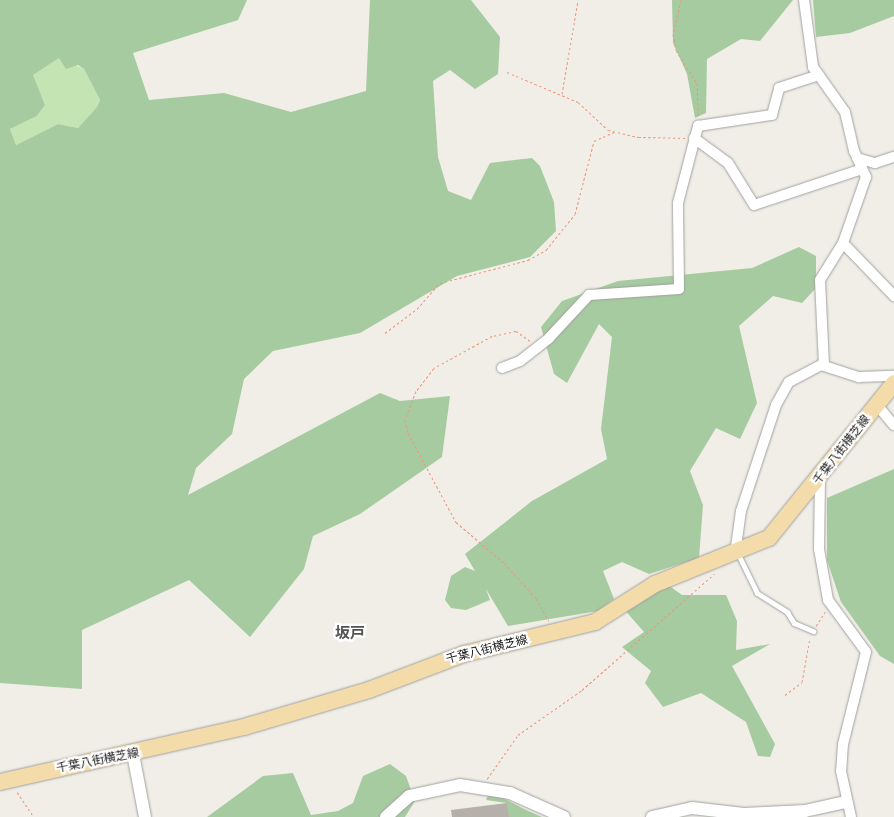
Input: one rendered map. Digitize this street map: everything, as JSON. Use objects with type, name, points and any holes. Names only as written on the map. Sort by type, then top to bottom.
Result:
[{"type":"main road","name":"千葉八街横芝線","points":[[2,781],[133,754],[369,690],[464,654],[595,622],[655,584],[732,556],[782,526],[894,383]]},
{"type":"street","points":[[804,0],[807,47],[819,75],[845,112],[857,158],[866,177],[860,200],[843,243],[820,280],[824,365]]},
{"type":"street","points":[[502,368],[520,361],[589,295],[680,289],[678,203],[698,126],[772,115],[779,88],[819,75]]},
{"type":"street","points":[[694,138],[728,163],[754,205],[862,169]]},
{"type":"street","points":[[857,158],[875,163],[894,157]]},
{"type":"street","points":[[843,243],[894,296]]},
{"type":"street","points":[[732,556],[741,511],[776,404],[789,382],[824,365],[859,378],[894,376]]},
{"type":"street","points":[[876,405],[894,425]]},
{"type":"street","points":[[820,478],[819,549],[831,604],[866,652],[843,744],[846,802],[851,817]]},
{"type":"street","points":[[133,754],[145,817]]},
{"type":"street","points":[[386,817],[409,796],[460,785],[479,786],[510,794],[564,817]]},
{"type":"street","points":[[652,817],[692,808],[744,814],[805,811],[846,802]]},
{"type":"lane","points":[[732,556],[757,594],[787,612],[794,623],[813,631]]},
{"type":"path","points":[[562,95],[578,0]]},
{"type":"path","points":[[681,0],[673,34],[676,50],[697,83],[698,126]]},
{"type":"path","points":[[507,72],[578,102],[614,132],[638,137],[694,138]]},
{"type":"path","points":[[385,334],[417,309],[440,283],[528,260],[546,250],[575,214],[594,141],[614,132]]},
{"type":"path","points":[[535,347],[523,332],[508,332],[492,336],[434,368],[416,391],[405,420],[408,433],[456,522],[536,598],[556,632]]},
{"type":"path","points":[[479,786],[500,766],[518,735],[582,690],[671,608],[711,580],[732,556]]},
{"type":"path","points":[[785,695],[802,682],[813,631],[831,604]]},
{"type":"path","points":[[2,781],[26,800],[34,817]]},
{"type":"green space","points":[[0,0],[247,0],[238,20],[133,53],[149,100],[224,93],[291,112],[366,91],[370,0],[471,0],[500,37],[498,74],[475,89],[450,70],[433,81],[438,157],[448,191],[471,200],[490,163],[532,158],[540,166],[554,202],[556,231],[530,257],[457,276],[360,333],[273,351],[244,379],[232,434],[196,468],[188,495],[380,393],[400,401],[450,396],[442,457],[360,514],[313,536],[304,569],[250,637],[189,580],[82,630],[82,689],[0,683]],"holes":[[[59,58],[66,69],[78,65],[84,69],[100,100],[97,107],[78,128],[58,124],[16,145],[10,129],[37,116],[45,105],[33,75]]]},
{"type":"green space","points":[[672,0],[793,0],[760,41],[741,39],[707,59],[706,113],[695,118],[687,74],[673,43]]},
{"type":"green space","points":[[813,0],[894,0],[894,16],[850,33],[816,37]]},
{"type":"green space","points":[[59,58],[84,69],[100,100],[97,107],[78,128],[58,124],[16,145],[10,129],[37,116],[45,105],[32,75]]},
{"type":"green space","points":[[799,247],[816,256],[816,288],[802,303],[773,296],[739,326],[757,403],[740,439],[716,428],[690,471],[703,505],[699,558],[649,574],[622,562],[603,571],[614,599],[598,611],[508,626],[486,589],[490,600],[466,610],[451,608],[445,600],[451,576],[465,567],[475,571],[465,554],[532,501],[607,459],[601,429],[612,337],[599,324],[567,383],[554,374],[541,327],[562,301],[618,281],[752,268]]},
{"type":"green space","points":[[894,469],[894,664],[880,656],[841,602],[827,560],[827,498]]},
{"type":"green space","points":[[668,585],[682,595],[726,595],[737,621],[736,650],[770,644],[732,666],[775,744],[770,757],[758,756],[746,722],[701,693],[663,707],[645,683],[651,671],[622,647],[644,632],[623,608]]},
{"type":"green space","points":[[390,764],[406,776],[415,801],[405,817],[207,817],[263,776],[293,773],[311,815],[338,811],[353,803],[363,776]]},
{"type":"green space","points":[[490,791],[542,817],[508,817],[507,803],[486,800]]},
{"type":"building","points":[[507,803],[509,817],[452,817],[451,810]]},
{"type":"district","name":"坂戸","points":[[350,633]]}]
